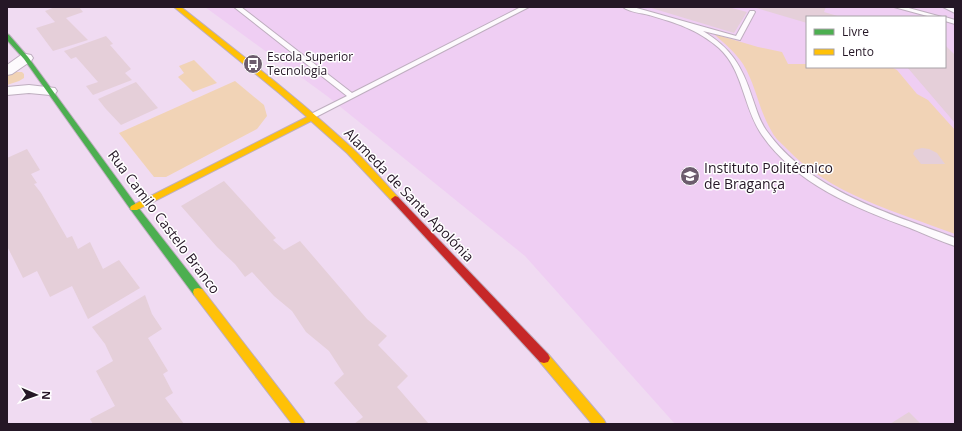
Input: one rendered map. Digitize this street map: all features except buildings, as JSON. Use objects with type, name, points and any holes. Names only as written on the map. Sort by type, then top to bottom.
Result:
[{"type":"street","name":"Alameda de Santa Apolónia","points":[[177,7],[312,117],[356,157],[549,364],[600,424]]},
{"type":"street","name":"Rua Camilo Castelo Branco","points":[[7,36],[26,58],[134,208],[299,424]]},
{"type":"street","points":[[7,71],[26,58]]},
{"type":"street","points":[[7,92],[29,89],[50,90]]},
{"type":"street","points":[[134,208],[312,117]]},
{"type":"lane","points":[[237,7],[352,97]]},
{"type":"lane","points":[[312,117],[526,7]]},
{"type":"lane","points":[[626,7],[684,22],[738,39]]},
{"type":"lane","points":[[897,7],[935,16]]},
{"type":"lane","points":[[946,7],[955,11]]},
{"type":"lane","points":[[738,39],[752,12]]},
{"type":"lane","points":[[684,22],[716,42],[728,53],[738,68],[753,110],[763,131],[792,163],[811,177],[845,198],[955,242]]},
{"type":"lane","points":[[704,34],[738,39]]},
{"type":"shaded area","name":"Instituto Politécnico de Bragança","points":[[205,7],[955,7],[955,424],[675,424],[525,256],[327,96]]},
{"type":"shaded area","points":[[714,34],[758,47],[782,52],[788,64],[806,64],[806,68],[893,68],[897,70],[917,94],[928,100],[955,130],[955,234],[887,209],[843,190],[822,178],[803,164],[773,134],[747,72],[743,64]]},
{"type":"shaded area","points":[[194,60],[217,83],[193,92],[178,77],[184,73],[179,66]]},
{"type":"shaded area","points":[[22,72],[24,74],[24,78],[7,85],[7,74]]},
{"type":"shaded area","points":[[235,81],[264,105],[267,116],[257,129],[166,177],[154,177],[119,133]]},
{"type":"traffic: fast","points":[[7,36],[26,58],[134,208],[198,292]]},
{"type":"traffic: slow","points":[[177,7],[282,91],[350,151],[395,199]]},
{"type":"traffic: slow","points":[[134,208],[312,117]]},
{"type":"traffic: slow","points":[[198,292],[299,424]]},
{"type":"traffic: slow","points":[[544,358],[600,424]]},
{"type":"traffic: jam","points":[[395,199],[544,358]]},
{"type":"place","name":"Escola Superior Tecnologia","points":[[253,64]]},
{"type":"place","name":"Instituto Politécnico de Bragança","points":[[690,176]]}]
